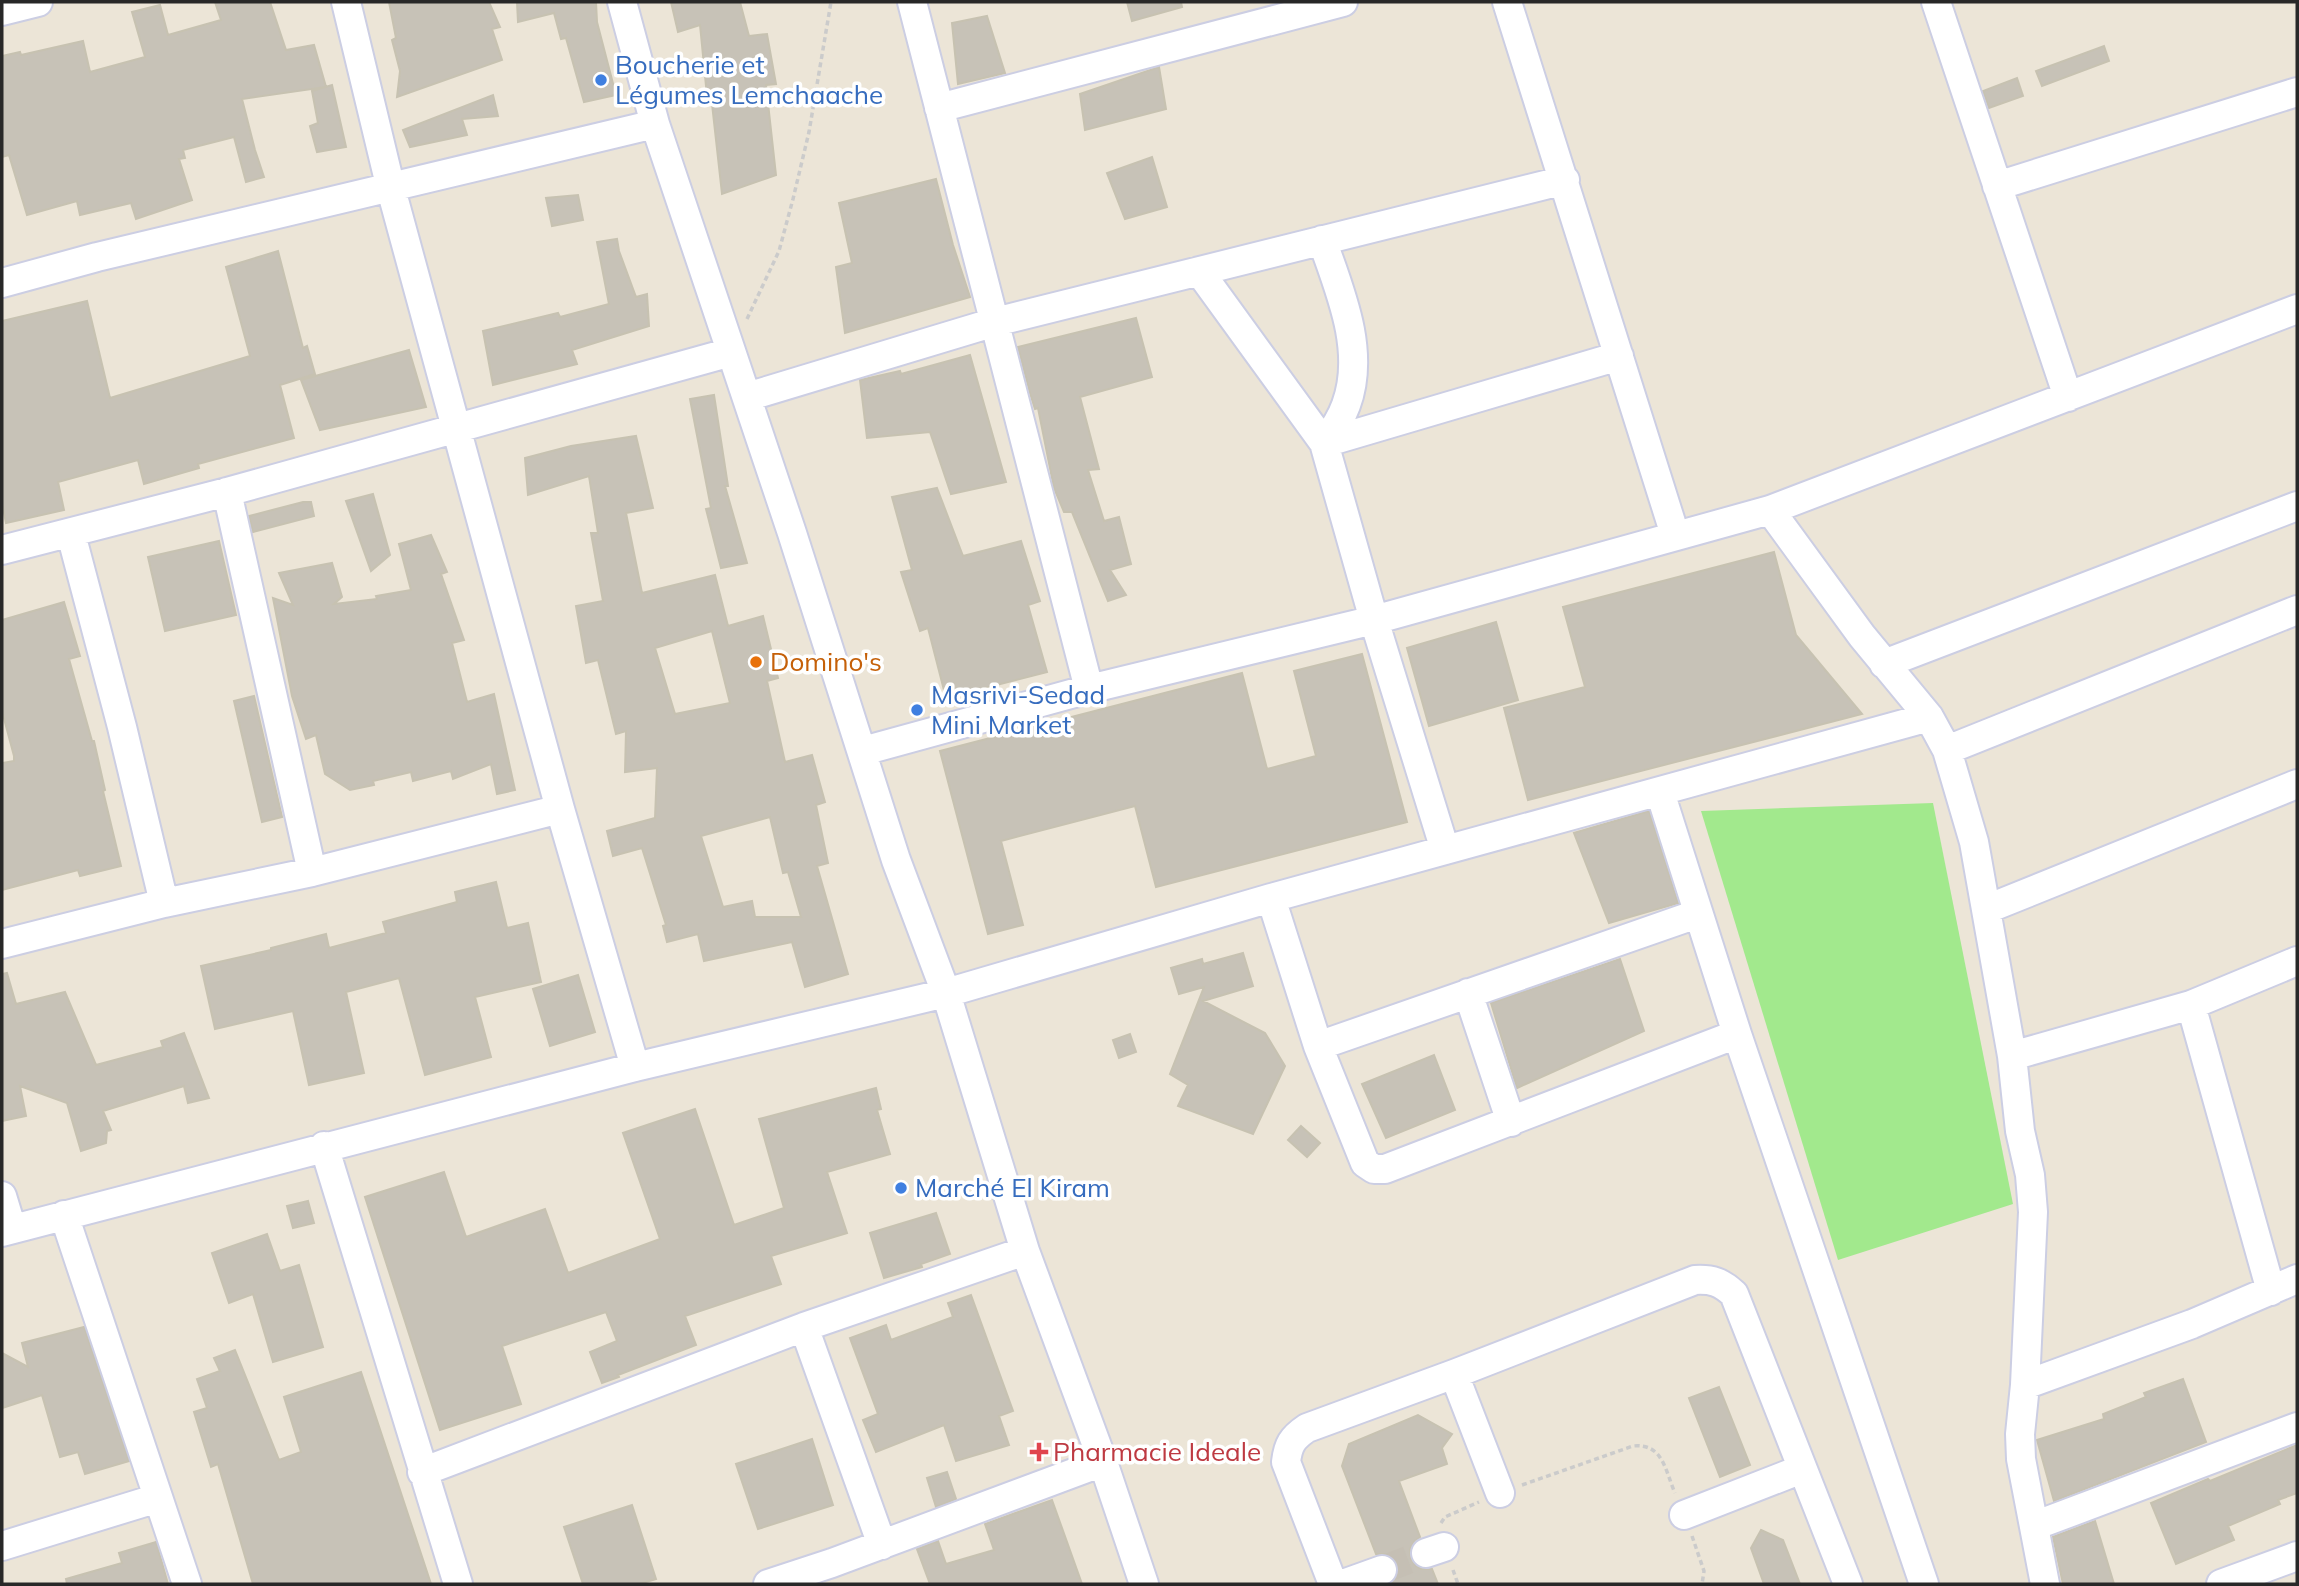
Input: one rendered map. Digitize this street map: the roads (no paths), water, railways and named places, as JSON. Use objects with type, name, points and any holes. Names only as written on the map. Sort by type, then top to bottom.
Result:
[{"type":"street","points":[[2,12],[38,2]]},
{"type":"street","points":[[346,2],[391,189],[560,809],[635,1067]]},
{"type":"street","points":[[622,2],[654,124],[747,397],[896,860],[946,993],[1025,1251],[1103,1462],[1144,1584]]},
{"type":"street","points":[[912,2],[1089,689]]},
{"type":"street","points":[[939,108],[1343,2]]},
{"type":"street","points":[[1507,2],[1675,535]]},
{"type":"street","points":[[1936,2],[2068,397]]},
{"type":"street","points":[[1997,186],[2297,92]]},
{"type":"street","points":[[2,283],[97,257],[391,189],[654,124]]},
{"type":"street","points":[[747,397],[995,322],[1565,180]]},
{"type":"street","points":[[1322,240],[1344,301],[1352,344],[1352,380],[1347,404],[1339,422],[1324,443]]},
{"type":"street","points":[[1199,271],[1324,443],[1374,620],[1445,850]]},
{"type":"street","points":[[863,751],[1089,689],[1374,620],[1770,510],[2297,309]]},
{"type":"street","points":[[2,550],[227,492],[731,352]]},
{"type":"street","points":[[1324,443],[1619,356]]},
{"type":"street","points":[[227,492],[312,872]]},
{"type":"street","points":[[1884,663],[2297,506]]},
{"type":"street","points":[[1770,510],[1829,593],[1929,718],[1947,750],[1974,842],[2012,1056],[2020,1131],[2032,1197],[2025,1385],[2020,1434],[2021,1459],[2045,1584]]},
{"type":"street","points":[[71,534],[122,727],[164,903]]},
{"type":"street","points":[[1947,750],[2297,610]]},
{"type":"street","points":[[2,1196],[7,1230],[635,1067],[946,993],[1271,898],[1929,718]]},
{"type":"street","points":[[1987,909],[2297,784]]},
{"type":"street","points":[[1660,792],[1737,1034],[1924,1584]]},
{"type":"street","points":[[2,944],[164,903],[312,872],[560,809]]},
{"type":"street","points":[[1271,898],[1318,1046],[1365,1163],[1374,1169],[1385,1169],[1737,1034]]},
{"type":"street","points":[[1318,1046],[1698,914]]},
{"type":"street","points":[[2012,1056],[2192,1004],[2297,961]]},
{"type":"street","points":[[1468,993],[1511,1122]]},
{"type":"street","points":[[2192,1004],[2271,1291]]},
{"type":"street","points":[[324,1146],[458,1584]]},
{"type":"street","points":[[64,1215],[187,1584]]},
{"type":"street","points":[[422,1472],[804,1327],[1025,1251]]},
{"type":"street","points":[[1333,1584],[1286,1462],[1288,1446],[1295,1436],[1307,1428],[1695,1280],[1710,1279],[1724,1284],[1734,1293],[1848,1584]]},
{"type":"street","points":[[2025,1385],[2192,1324],[2297,1279]]},
{"type":"street","points":[[804,1327],[882,1545]]},
{"type":"street","points":[[1454,1374],[1500,1493]]},
{"type":"street","points":[[2034,1526],[2297,1427]]},
{"type":"street","points":[[768,1584],[882,1545],[1103,1462]]},
{"type":"street","points":[[1684,1515],[1802,1469]]},
{"type":"street","points":[[2,1546],[158,1498]]},
{"type":"street","points":[[2221,1584],[2297,1556]]},
{"type":"street","points":[[1343,1584],[1382,1570]]},
{"type":"tunnel","points":[[1382,1570],[1426,1553]]},
{"type":"place","name":"Boucherie et Légumes Lemchaache","points":[[601,80]]},
{"type":"place","name":"Domino's","points":[[756,662]]},
{"type":"place","name":"Masrivi-Sedad Mini Market","points":[[917,710]]},
{"type":"place","name":"Marché El Kiram","points":[[901,1188]]},
{"type":"place","name":"Pharmacie Ideale","points":[[1039,1452]]}]
